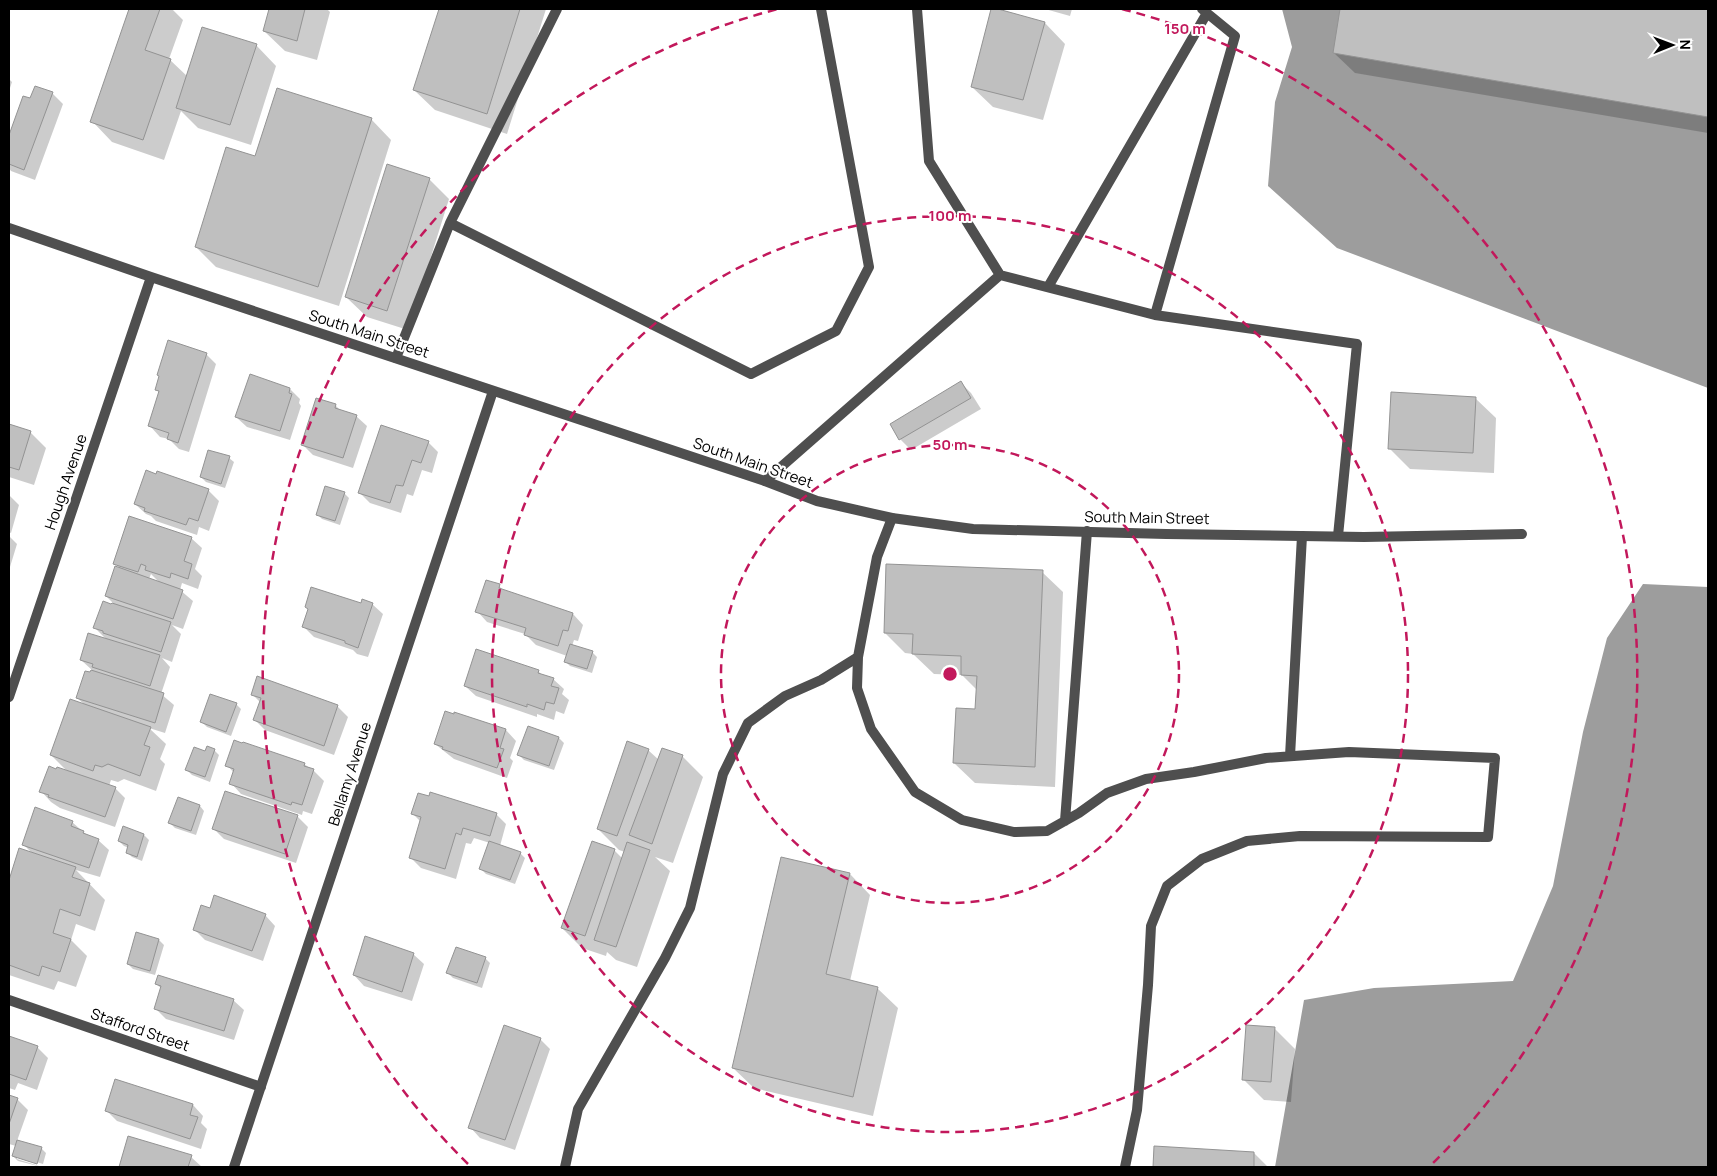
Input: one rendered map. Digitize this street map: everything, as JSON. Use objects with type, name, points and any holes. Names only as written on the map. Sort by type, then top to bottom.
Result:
[{"type":"street","points":[[396,358],[450,223],[557,9]]},
{"type":"street","points":[[450,223],[751,374],[836,331],[869,267],[821,9]]},
{"type":"street","points":[[917,9],[929,161],[1000,275],[1155,315],[1357,344],[1338,536]]},
{"type":"street","points":[[1048,287],[1204,11],[1235,36],[1155,315]]},
{"type":"street","name":"South Main Street","points":[[9,228],[765,481],[817,501],[892,518],[973,529],[1063,532],[1302,536],[1522,534]]},
{"type":"street","points":[[765,481],[1000,275]]},
{"type":"street","name":"Hough Avenue","points":[[9,697],[151,277]]},
{"type":"street","name":"Bellamy Avenue","points":[[234,1167],[493,390]]},
{"type":"street","points":[[892,518],[877,557],[858,657],[857,688],[870,730],[915,792],[962,820],[1014,832],[1047,831],[1079,813],[1107,793],[1146,779],[1266,758],[1348,752],[1495,758],[1488,837],[1300,836],[1248,841],[1202,859],[1168,886],[1151,926],[1137,1110],[1125,1167]]},
{"type":"street","points":[[1065,821],[1087,531]]},
{"type":"street","points":[[1290,756],[1302,536]]},
{"type":"street","points":[[565,1167],[578,1109],[665,958],[690,908],[723,774],[748,723],[785,696],[821,680],[858,657]]},
{"type":"street","name":"Stafford Street","points":[[9,1000],[261,1087]]},
{"type":"shaded area","points":[[1282,9],[1708,9],[1708,388],[1337,248],[1268,186],[1275,102],[1292,47]]},
{"type":"shaded area","points":[[1643,584],[1708,587],[1708,1167],[1275,1167],[1304,1000],[1374,988],[1513,981],[1553,886],[1583,732],[1607,638]]},
{"type":"building","points":[[129,9],[160,9],[145,50],[171,59],[143,140],[90,122]]},
{"type":"building","points":[[269,9],[305,9],[297,41],[263,31]]},
{"type":"building","points":[[439,9],[520,9],[487,114],[413,90]]},
{"type":"building","points":[[991,9],[998,9],[1045,22],[1023,100],[971,87]]},
{"type":"building","points":[[1340,9],[1708,9],[1708,117],[1333,53]]},
{"type":"building","points":[[202,27],[257,44],[230,125],[176,108]]},
{"type":"building","points":[[35,86],[53,92],[24,170],[9,164],[9,135],[23,96],[30,98]]},
{"type":"building","points":[[277,88],[372,118],[318,287],[195,247],[226,147],[255,156]]},
{"type":"building","points":[[387,164],[430,178],[387,311],[345,297]]},
{"type":"building","points":[[168,340],[207,353],[178,443],[167,439],[169,433],[148,426],[159,391],[155,390],[159,376],[157,375]]},
{"type":"building","points":[[250,374],[290,388],[289,393],[292,394],[280,431],[235,417]]},
{"type":"building","points":[[961,381],[971,398],[899,440],[890,424]]},
{"type":"building","points":[[1391,392],[1476,397],[1473,453],[1388,449]]},
{"type":"building","points":[[316,398],[336,404],[335,408],[357,415],[343,458],[301,445]]},
{"type":"building","points":[[9,424],[31,431],[19,470],[9,467]]},
{"type":"building","points":[[381,425],[429,441],[421,463],[412,460],[403,486],[396,485],[390,503],[358,493]]},
{"type":"building","points":[[208,450],[230,456],[221,484],[200,477]]},
{"type":"building","points":[[146,470],[156,474],[157,471],[209,489],[198,521],[189,518],[186,525],[144,511],[145,508],[134,504]]},
{"type":"building","points":[[325,486],[345,492],[335,521],[316,515]]},
{"type":"building","points":[[129,516],[192,537],[184,561],[192,564],[188,579],[171,573],[170,578],[145,570],[146,566],[141,564],[138,572],[113,564]]},
{"type":"building","points":[[886,564],[1043,570],[1035,767],[953,763],[956,708],[975,709],[977,676],[961,675],[961,656],[912,654],[913,634],[884,633]]},
{"type":"building","points":[[115,566],[183,590],[173,619],[105,596]]},
{"type":"building","points":[[486,580],[500,584],[499,588],[573,613],[568,631],[563,630],[558,646],[524,635],[526,628],[475,612]]},
{"type":"building","points":[[311,587],[361,603],[362,599],[373,603],[358,648],[345,643],[345,641],[302,627],[308,609],[305,607]]},
{"type":"building","points":[[103,601],[171,622],[161,652],[93,628]]},
{"type":"building","points":[[88,633],[160,655],[150,686],[92,667],[93,664],[80,660]]},
{"type":"building","points":[[570,644],[593,651],[587,669],[564,662]]},
{"type":"building","points":[[476,649],[539,670],[538,673],[554,678],[551,686],[559,688],[554,704],[546,702],[544,710],[527,704],[527,707],[464,686]]},
{"type":"building","points":[[91,670],[164,693],[155,723],[76,698],[85,671],[90,672]]},
{"type":"building","points":[[257,676],[338,705],[324,746],[253,720],[261,698],[251,695]]},
{"type":"building","points":[[210,694],[237,703],[226,732],[200,722]]},
{"type":"building","points":[[70,699],[151,727],[144,745],[150,747],[140,776],[108,764],[102,767],[95,765],[93,771],[50,755]]},
{"type":"building","points":[[445,711],[454,714],[454,712],[506,729],[500,748],[504,749],[497,768],[442,749],[443,747],[434,744]]},
{"type":"building","points":[[528,726],[559,737],[549,766],[517,755]]},
{"type":"building","points":[[234,740],[305,763],[304,766],[314,769],[302,805],[292,802],[291,805],[229,784],[234,769],[225,766]]},
{"type":"building","points":[[627,741],[649,749],[617,836],[597,829]]},
{"type":"building","points":[[207,746],[215,749],[205,777],[185,770],[194,747],[205,751]]},
{"type":"building","points":[[662,748],[683,755],[652,844],[629,835]]},
{"type":"building","points":[[49,766],[116,787],[105,817],[39,792]]},
{"type":"building","points":[[225,791],[298,815],[285,854],[212,829]]},
{"type":"building","points":[[430,792],[497,813],[490,836],[463,828],[461,835],[456,833],[445,869],[409,858],[421,817],[411,814],[418,793],[429,796]]},
{"type":"building","points":[[178,797],[200,805],[191,831],[168,823]]},
{"type":"building","points":[[35,807],[73,821],[71,826],[99,839],[89,868],[22,845]]},
{"type":"building","points":[[123,826],[144,834],[137,857],[126,853],[128,845],[118,841]]},
{"type":"building","points":[[489,841],[521,852],[510,880],[479,869]]},
{"type":"building","points":[[592,841],[615,849],[585,936],[561,928]]},
{"type":"building","points":[[627,842],[650,850],[616,947],[594,940]]},
{"type":"building","points":[[19,848],[76,867],[72,877],[90,883],[80,916],[60,909],[53,933],[71,939],[60,972],[42,966],[39,976],[9,965],[9,880]]},
{"type":"building","points":[[781,857],[850,873],[826,974],[878,987],[853,1097],[732,1068]]},
{"type":"building","points":[[214,895],[266,914],[252,951],[193,930],[201,905],[210,908]]},
{"type":"building","points":[[136,932],[159,939],[150,971],[127,964]]},
{"type":"building","points":[[365,936],[414,953],[402,992],[353,975]]},
{"type":"building","points":[[456,947],[486,957],[477,983],[446,973]]},
{"type":"building","points":[[158,975],[234,999],[224,1031],[154,1009],[161,986],[155,984]]},
{"type":"building","points":[[504,1025],[541,1038],[505,1140],[468,1128]]},
{"type":"building","points":[[1246,1025],[1275,1027],[1271,1082],[1242,1080]]},
{"type":"building","points":[[9,1036],[38,1046],[26,1080],[9,1074]]},
{"type":"building","points":[[115,1079],[193,1104],[190,1115],[198,1117],[190,1139],[105,1111]]},
{"type":"building","points":[[9,1095],[18,1098],[9,1124]]},
{"type":"building","points":[[128,1136],[192,1155],[188,1167],[119,1167]]},
{"type":"building","points":[[17,1140],[42,1147],[37,1164],[12,1156]]},
{"type":"building","points":[[1154,1146],[1254,1152],[1254,1167],[1153,1167]]}]
